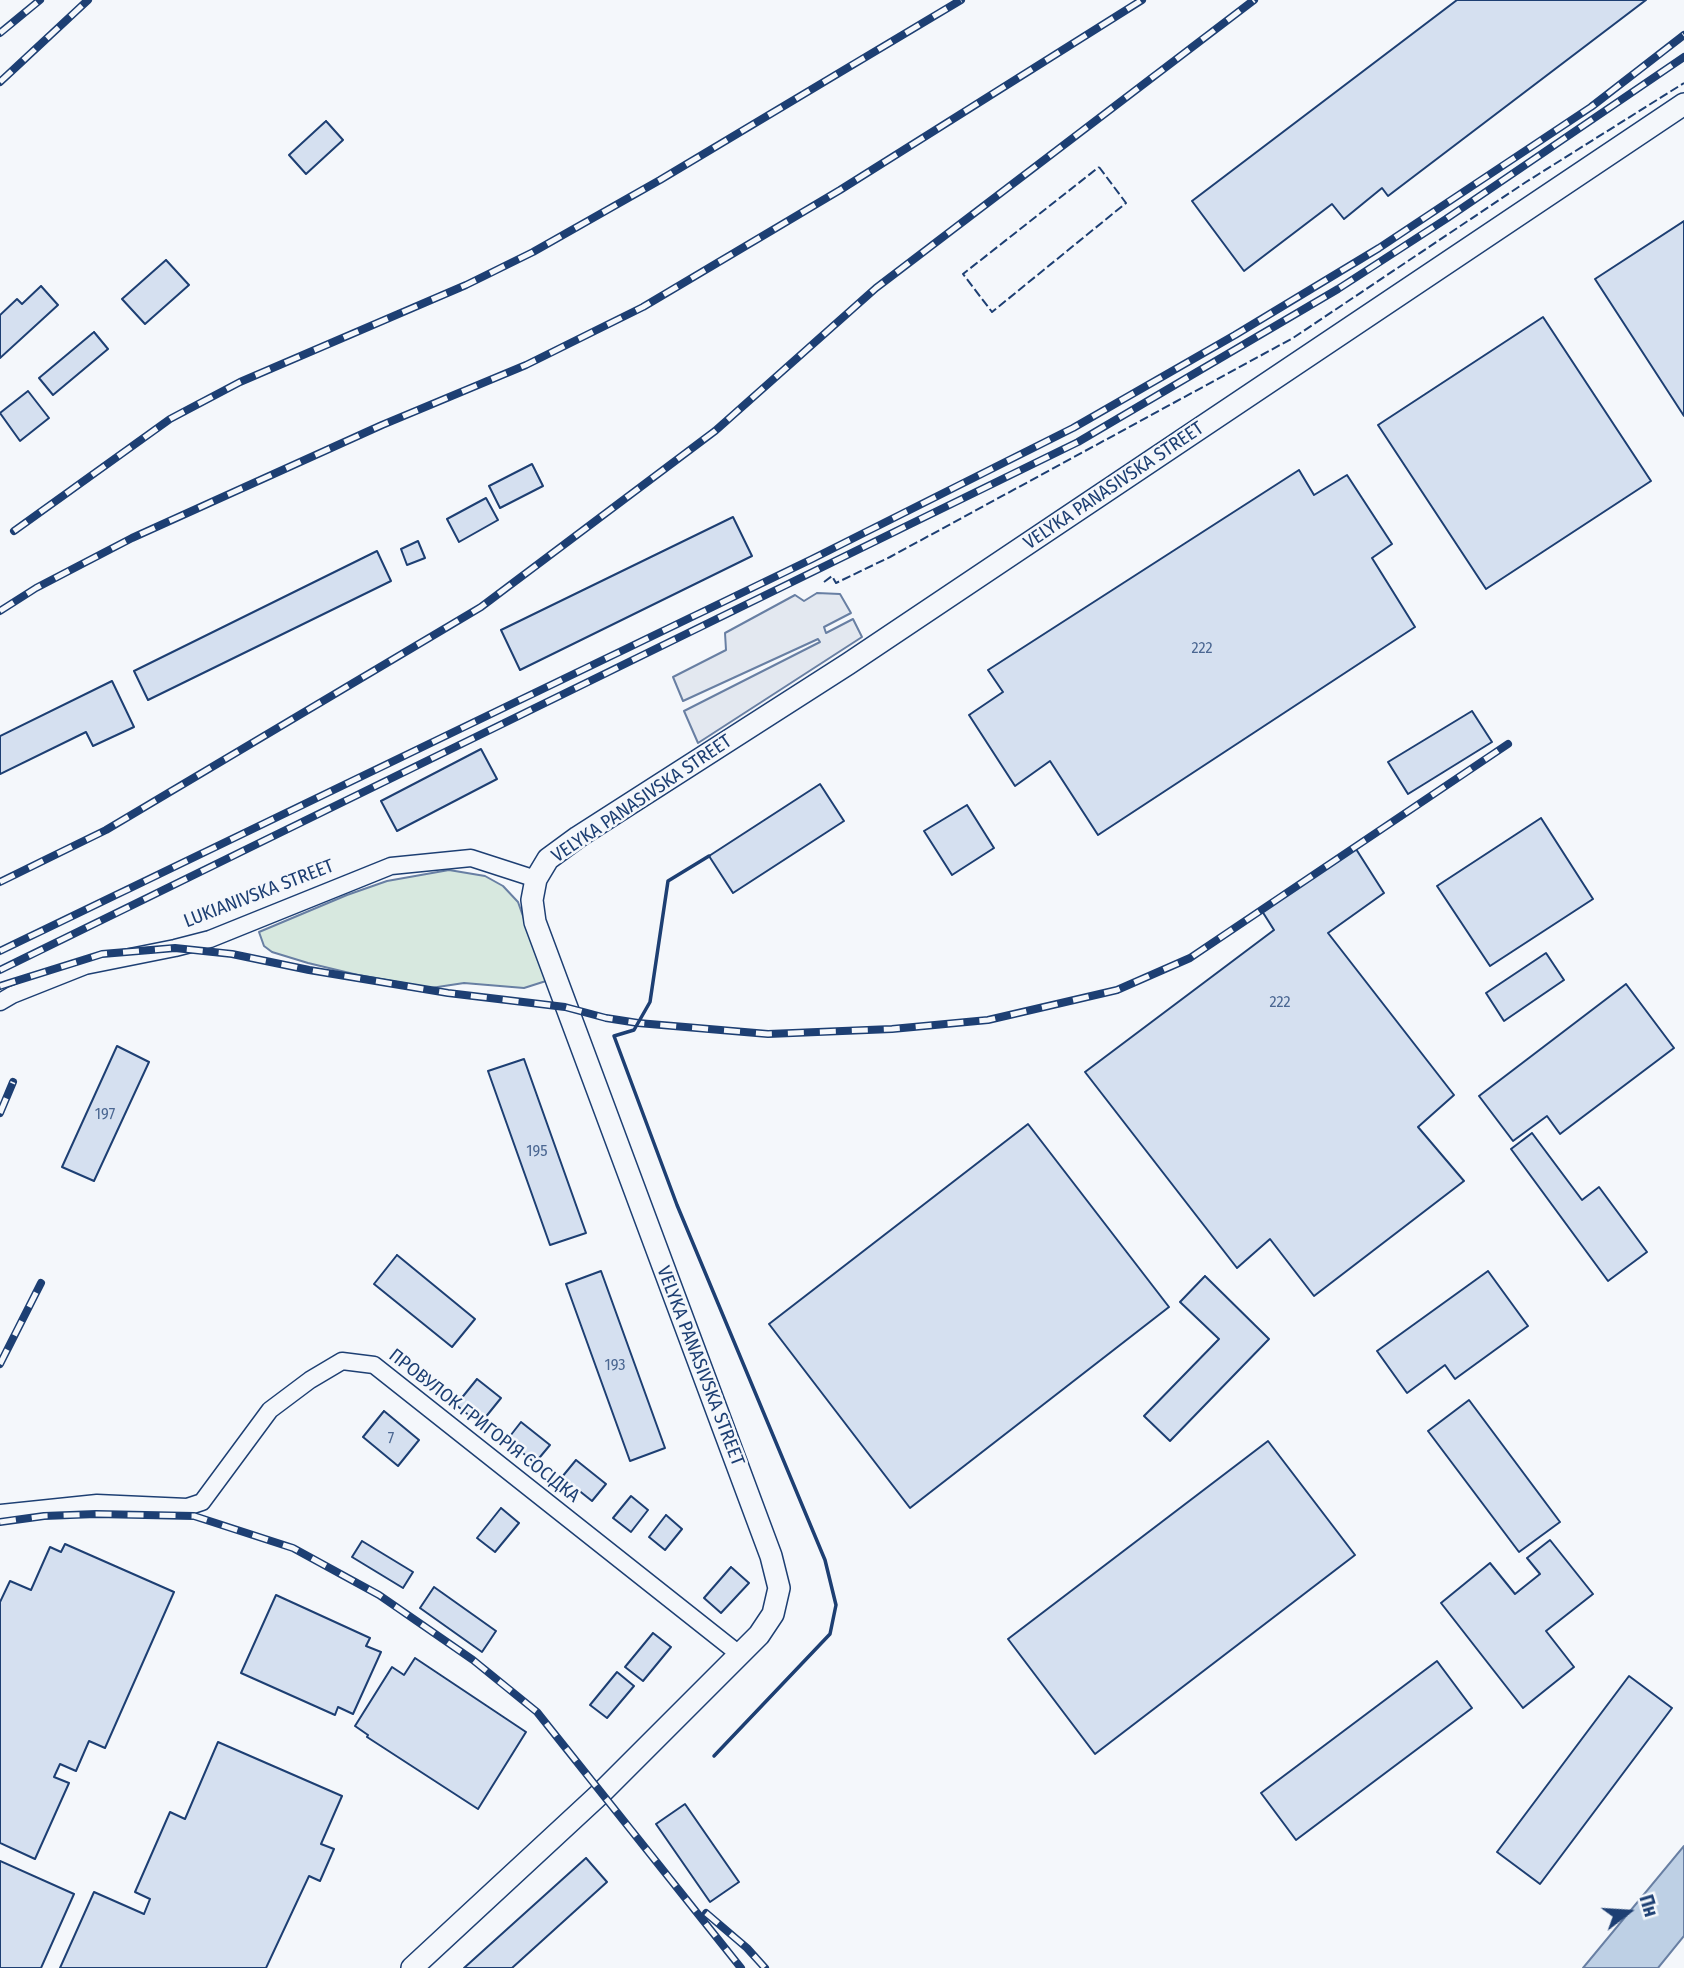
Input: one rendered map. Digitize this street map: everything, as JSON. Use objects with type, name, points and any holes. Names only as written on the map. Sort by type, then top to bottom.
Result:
[{"type":"street","name":"VELYKA PANASIVSKA STREET","points":[[412,1968],[602,1792],[759,1635],[773,1614],[779,1588],[771,1556],[535,922],[532,900],[536,879],[548,859],[848,664],[1684,104]]},
{"type":"street","name":"LUKIANIVSKA STREET","points":[[0,1002],[85,966],[209,939],[391,866],[471,858],[536,879]]},
{"type":"street","name":"ПРОВУЛОК ГРИГОРІЯ СОСІДКА","points":[[0,1513],[97,1503],[187,1507],[202,1502],[270,1410],[310,1380],[342,1361],[374,1365],[739,1654]]},
{"type":"shaded area","points":[[817,593],[840,594],[851,613],[824,627],[826,633],[853,619],[862,637],[698,743],[684,711],[820,642],[818,639],[683,701],[673,677],[726,650],[725,633],[795,595],[804,601]]},
{"type":"shaded area","points":[[449,870],[485,876],[503,886],[518,902],[546,981],[524,988],[464,983],[431,988],[308,963],[272,952],[264,946],[259,932],[347,895],[387,881]]},
{"type":"water","points":[[1684,1846],[1684,1936],[1658,1968],[1583,1968]]},
{"type":"building","points":[[1457,0],[1646,0],[1388,196],[1382,188],[1344,219],[1332,204],[1244,271],[1192,201]]},
{"type":"building","points":[[326,121],[343,140],[306,174],[289,155]]},
{"type":"building","points":[[1684,221],[1684,416],[1595,279]]},
{"type":"building","points":[[166,260],[189,285],[145,324],[122,299]]},
{"type":"building","points":[[41,286],[58,305],[0,358],[0,315],[17,299],[22,304]]},
{"type":"building","points":[[1543,317],[1651,481],[1486,589],[1378,425]]},
{"type":"building","points":[[94,332],[108,349],[53,395],[39,378]]},
{"type":"building","points":[[28,391],[49,418],[20,441],[0,413]]},
{"type":"building","points":[[532,464],[543,486],[500,508],[489,486]]},
{"type":"building","points":[[1299,470],[1314,495],[1347,475],[1392,544],[1372,558],[1415,627],[1098,835],[1050,761],[1015,786],[969,715],[1003,692],[988,670]]},
{"type":"building","points":[[486,498],[498,520],[459,542],[447,519]]},
{"type":"building","points":[[733,517],[752,556],[520,670],[501,630]]},
{"type":"building","points":[[418,541],[425,558],[407,565],[401,549]]},
{"type":"building","points":[[377,551],[391,581],[148,700],[134,671]]},
{"type":"building","points":[[112,681],[134,727],[93,746],[86,732],[0,774],[0,736]]},
{"type":"building","points":[[1472,711],[1492,742],[1408,794],[1388,762]]},
{"type":"building","points":[[481,749],[497,779],[397,831],[381,801]]},
{"type":"building","points":[[820,784],[844,821],[733,893],[709,856]]},
{"type":"building","points":[[967,805],[994,848],[952,875],[924,831]]},
{"type":"building","points":[[1541,818],[1593,899],[1490,966],[1437,886]]},
{"type":"building","points":[[1356,849],[1384,893],[1328,933],[1454,1095],[1418,1127],[1464,1181],[1314,1296],[1270,1239],[1237,1268],[1085,1072],[1274,930],[1262,911]]},
{"type":"building","points":[[1546,953],[1564,980],[1504,1021],[1486,993]]},
{"type":"building","points":[[1626,984],[1674,1048],[1560,1134],[1547,1116],[1513,1141],[1479,1096]]},
{"type":"building","points":[[117,1046],[149,1062],[94,1181],[62,1167]]},
{"type":"building","points":[[524,1059],[586,1233],[550,1245],[488,1071]]},
{"type":"building","points":[[1028,1124],[1169,1307],[910,1508],[769,1324]]},
{"type":"building","points":[[1532,1133],[1582,1200],[1599,1187],[1647,1252],[1608,1281],[1511,1149]]},
{"type":"building","points":[[397,1255],[475,1319],[452,1347],[374,1284]]},
{"type":"building","points":[[601,1271],[665,1448],[630,1461],[566,1284]]},
{"type":"building","points":[[1488,1271],[1528,1326],[1455,1379],[1445,1365],[1407,1393],[1377,1351]]},
{"type":"building","points":[[1205,1276],[1269,1339],[1170,1441],[1144,1416],[1219,1339],[1180,1302]]},
{"type":"building","points":[[477,1379],[501,1398],[480,1424],[456,1405]]},
{"type":"building","points":[[1469,1400],[1560,1522],[1519,1552],[1428,1431]]},
{"type":"building","points":[[384,1411],[419,1440],[398,1466],[363,1437]]},
{"type":"building","points":[[521,1422],[550,1445],[535,1463],[507,1440]]},
{"type":"building","points":[[1268,1441],[1355,1555],[1095,1754],[1008,1639]]},
{"type":"building","points":[[576,1460],[606,1484],[592,1501],[562,1477]]},
{"type":"building","points":[[631,1496],[648,1510],[631,1532],[613,1518]]},
{"type":"building","points":[[501,1508],[519,1523],[495,1552],[477,1538]]},
{"type":"building","points":[[666,1515],[682,1529],[665,1550],[649,1537]]},
{"type":"building","points":[[1550,1540],[1593,1594],[1546,1631],[1574,1667],[1523,1708],[1441,1603],[1490,1563],[1515,1594],[1540,1574],[1527,1558]]},
{"type":"building","points":[[362,1541],[413,1572],[403,1588],[352,1557]]},
{"type":"building","points":[[65,1544],[174,1592],[105,1748],[89,1741],[76,1771],[60,1764],[54,1777],[69,1783],[35,1859],[0,1843],[0,1602],[10,1581],[31,1590],[50,1547],[61,1552]]},
{"type":"building","points":[[731,1567],[749,1583],[721,1613],[704,1598]]},
{"type":"building","points":[[434,1587],[496,1631],[482,1652],[420,1608]]},
{"type":"building","points":[[276,1595],[370,1638],[366,1646],[381,1652],[353,1714],[338,1707],[335,1715],[241,1673]]},
{"type":"building","points":[[653,1633],[671,1647],[643,1681],[625,1667]]},
{"type":"building","points":[[415,1658],[526,1732],[478,1809],[367,1737],[368,1735],[355,1726],[392,1667],[404,1675]]},
{"type":"building","points":[[1437,1661],[1472,1708],[1296,1840],[1261,1793]]},
{"type":"building","points":[[617,1672],[634,1686],[607,1718],[590,1705]]},
{"type":"building","points":[[1629,1676],[1672,1708],[1540,1884],[1497,1852]]},
{"type":"building","points":[[218,1742],[342,1796],[321,1844],[334,1849],[320,1881],[309,1876],[266,1968],[60,1968],[94,1892],[144,1914],[150,1899],[135,1892],[170,1812],[185,1819]]},
{"type":"building","points":[[685,1804],[739,1882],[710,1902],[656,1824]]},
{"type":"building","points":[[586,1858],[607,1882],[512,1968],[464,1968]]},
{"type":"building","points":[[0,1861],[74,1894],[41,1968],[0,1968]]},
{"type":"railway","points":[[0,33],[40,0]]},
{"type":"railway","points":[[0,82],[88,0]]},
{"type":"railway","points":[[14,531],[170,419],[240,382],[466,285],[533,252],[660,180],[961,0]]},
{"type":"railway","points":[[0,611],[36,588],[132,538],[382,425],[526,365],[643,307],[840,190],[1142,0]]},
{"type":"railway","points":[[0,882],[106,830],[481,607],[715,431],[876,288],[1254,0]]},
{"type":"railway","points":[[0,951],[812,559],[1073,428],[1379,248],[1591,107],[1684,35]]},
{"type":"railway","points":[[0,970],[1078,442],[1338,289],[1684,57]]},
{"type":"railway","points":[[0,986],[102,954],[175,948],[232,954],[448,993],[565,1007],[638,1023],[768,1034],[892,1029],[988,1020],[1117,990],[1190,958],[1508,744]]},
{"type":"railway","points":[[0,1113],[13,1082]]},
{"type":"railway","points":[[0,1364],[41,1283]]},
{"type":"railway","points":[[0,1522],[44,1516],[96,1514],[194,1516],[293,1548],[379,1595],[473,1660],[537,1712],[741,1968]]},
{"type":"railway","points":[[706,1913],[747,1948],[765,1968]]},
{"type":"fence","points":[[824,582],[832,576],[836,583],[890,557],[1293,338],[1526,182],[1684,83]]},
{"type":"fence","points":[[1099,167],[1126,203],[992,312],[963,274],[1099,167]]},
{"type":"wall","points":[[709,856],[668,881],[650,1002],[634,1030],[614,1036],[677,1205],[825,1560],[836,1605],[830,1634],[714,1756]]}]
